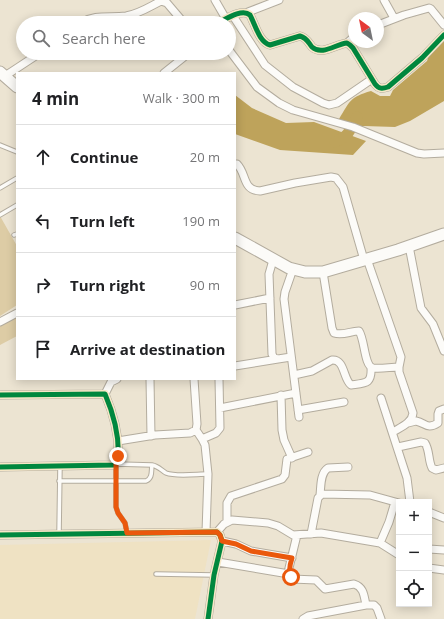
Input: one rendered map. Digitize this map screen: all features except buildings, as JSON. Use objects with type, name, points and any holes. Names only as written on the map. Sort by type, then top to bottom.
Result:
[{"type":"main road","points":[[2,74],[16,86]]},
{"type":"main road","points":[[236,239],[273,260],[293,269],[312,273],[323,272],[366,260],[444,234]]},
{"type":"street","points":[[234,16],[279,0]]},
{"type":"street","points":[[384,0],[394,18]]},
{"type":"street","points":[[125,16],[142,12],[161,1],[167,3],[178,16]]},
{"type":"street","points":[[218,1],[223,16]]},
{"type":"street","points":[[384,22],[429,8],[444,25]]},
{"type":"street","points":[[248,12],[262,39],[270,45],[300,36],[307,39],[312,47],[321,50],[347,43],[353,48],[379,88],[383,89],[388,87],[422,58],[444,34]]},
{"type":"street","points":[[236,33],[265,65],[293,87],[323,103],[329,105],[338,103],[372,79]]},
{"type":"street","points":[[236,59],[257,86],[279,103],[293,110],[353,127],[418,153],[444,153]]},
{"type":"street","points":[[2,74],[27,60]]},
{"type":"street","points":[[165,72],[180,60]]},
{"type":"street","points":[[236,164],[242,169],[248,186],[251,190],[255,191],[331,177],[336,178],[343,187],[366,260],[401,357],[399,372],[413,413],[413,418],[408,423],[393,432]]},
{"type":"street","points":[[409,246],[420,308],[433,324],[444,351]]},
{"type":"street","points":[[273,260],[269,274],[272,354],[274,358],[278,359]]},
{"type":"street","points":[[293,269],[284,299],[299,413],[344,402]]},
{"type":"street","points":[[294,375],[312,371],[332,360],[336,360],[340,362],[346,379],[351,385],[366,383],[369,381],[371,376],[371,367],[368,365],[362,336],[359,331],[339,335],[334,333],[323,272]]},
{"type":"street","points":[[236,305],[270,298]]},
{"type":"street","points":[[0,322],[16,314]]},
{"type":"street","points":[[236,366],[291,357]]},
{"type":"street","points":[[371,367],[399,366]]},
{"type":"street","points":[[0,467],[116,464],[118,456],[118,441],[113,414],[105,394],[111,382],[115,380]]},
{"type":"street","points":[[150,380],[151,436]]},
{"type":"street","points":[[194,380],[197,424],[196,430],[205,446],[208,474],[206,532]]},
{"type":"street","points":[[202,439],[216,433],[220,428],[219,380]]},
{"type":"street","points":[[220,408],[296,393]]},
{"type":"street","points":[[0,395],[105,394]]},
{"type":"street","points":[[281,395],[282,430],[284,440],[292,458]]},
{"type":"street","points":[[381,398],[408,482],[410,499]]},
{"type":"street","points":[[408,423],[416,421],[427,426],[434,425],[438,422],[439,411],[444,409]]},
{"type":"street","points":[[118,441],[151,436],[190,433],[196,430]]},
{"type":"street","points":[[398,447],[421,442],[425,443],[432,468],[436,470],[444,468]]},
{"type":"street","points":[[228,521],[227,503],[231,496],[282,479],[285,475],[286,460],[308,452]]},
{"type":"street","points":[[311,534],[325,470],[328,468],[348,467]]},
{"type":"street","points":[[320,495],[370,495],[396,503]]},
{"type":"street","points":[[380,543],[396,505]]},
{"type":"street","points":[[432,513],[444,518]]},
{"type":"street","points":[[0,535],[217,532],[224,524],[232,520],[268,523],[278,526],[289,533],[297,535],[321,533],[380,543],[396,553]]},
{"type":"street","points":[[208,619],[214,575],[222,541],[217,532]]},
{"type":"street","points":[[289,574],[297,535]]},
{"type":"street","points":[[222,541],[236,544],[251,551],[292,558]]},
{"type":"street","points":[[432,550],[444,550]]},
{"type":"street","points":[[218,562],[289,574],[294,580],[316,580],[325,589],[354,584],[359,586],[362,590],[366,605]]},
{"type":"street","points":[[432,568],[444,570]]},
{"type":"street","points":[[303,619],[308,616],[366,605],[376,606],[381,619]]},
{"type":"lane","points":[[0,145],[16,152]]},
{"type":"lane","points":[[0,188],[16,179]]},
{"type":"lane","points":[[0,215],[16,206]]},
{"type":"lane","points":[[127,533],[125,523],[116,507],[116,464],[152,465],[157,466],[166,473],[173,474],[208,474]]},
{"type":"lane","points":[[59,481],[146,481],[151,476],[152,465]]},
{"type":"lane","points":[[59,534],[60,466]]},
{"type":"lane","points":[[156,574],[214,575]]},
{"type":"shaded area","points":[[444,36],[444,101],[410,121],[395,127],[358,127],[339,119],[351,100],[359,95],[371,91],[380,96],[390,96],[393,90],[427,61],[430,52]]},
{"type":"shaded area","points":[[236,96],[252,108],[286,123],[314,122],[366,141],[353,155],[280,150],[236,134]]},
{"type":"shaded area","points":[[0,216],[16,244],[16,306],[0,316]]},
{"type":"shaded area","points":[[16,314],[16,337],[0,345],[0,323]]},
{"type":"shaded area","points":[[211,540],[195,619],[0,619],[0,545]]},
{"type":"waterway","points":[[335,142],[347,134],[357,117]]},
{"type":"cycle path","points":[[232,16],[238,13],[247,13],[250,15],[260,37],[270,45],[300,36],[306,39],[312,47],[320,50],[329,49],[347,43],[353,48],[379,88],[388,87],[422,58],[444,35]]},
{"type":"cycle path","points":[[0,395],[105,394],[116,426],[118,443],[118,461],[113,465],[0,467]]},
{"type":"cycle path","points":[[0,535],[217,532],[222,541],[214,575],[208,619]]},
{"type":"route","points":[[118,456],[118,461],[116,464],[116,507],[125,523],[127,533],[217,532],[222,541],[236,544],[251,551],[292,558],[289,568],[289,574],[291,577]]}]
